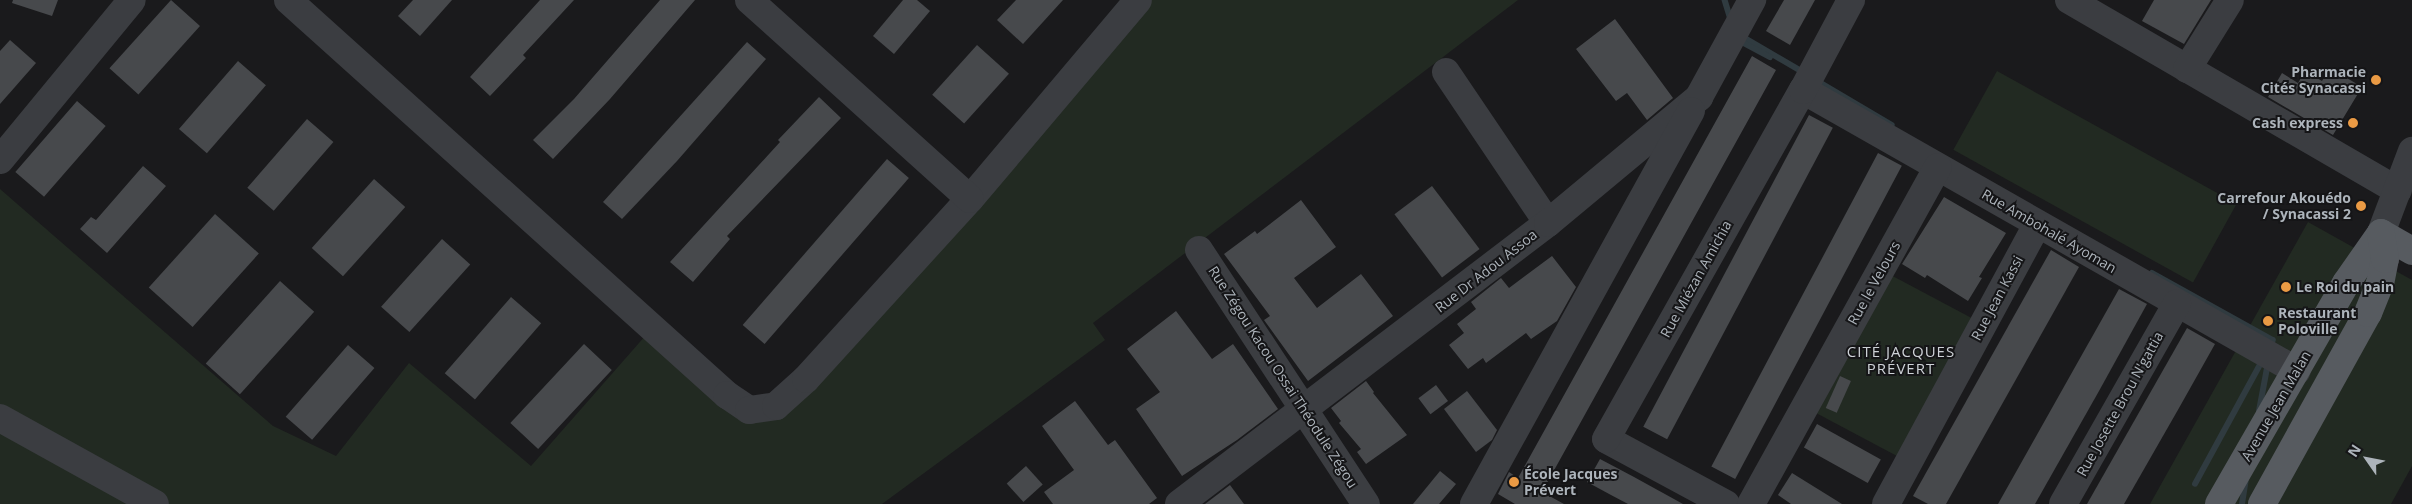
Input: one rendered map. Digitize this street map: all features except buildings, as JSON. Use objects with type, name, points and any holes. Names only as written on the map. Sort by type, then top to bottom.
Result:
[{"type":"main road","points":[[2381,233],[2412,251]]},
{"type":"main road","points":[[2262,504],[2368,313],[2380,284],[2385,259],[2381,233]]},
{"type":"main road","name":"Avenue Jean Malan","points":[[2219,504],[2346,283],[2381,233]]},
{"type":"street","points":[[0,160],[132,0]]},
{"type":"street","points":[[288,0],[728,395],[749,410],[776,406],[806,379],[970,199],[1138,0]]},
{"type":"street","points":[[749,0],[970,199]]},
{"type":"street","name":"Rue Dr Adou Assoa","points":[[1179,504],[1548,223],[1699,97],[1752,0]]},
{"type":"street","name":"Rue Miézan Amichia","points":[[1726,504],[1606,439],[1803,90],[1851,0]]},
{"type":"street","points":[[2069,0],[2398,191]]},
{"type":"street","points":[[2187,69],[2230,0]]},
{"type":"street","points":[[1446,72],[1548,223]]},
{"type":"street","name":"Rue Ambohalé Ayoman","points":[[1803,90],[2037,225],[2296,370]]},
{"type":"street","points":[[1474,504],[1699,97]]},
{"type":"street","points":[[2381,233],[2412,151]]},
{"type":"street","name":"Rue le Velours","points":[[1751,504],[1938,167]]},
{"type":"street","name":"Rue Jean Kassi","points":[[1886,504],[2037,225]]},
{"type":"street","name":"Rue Zégou Kacou Ossai Théodule Zégou","points":[[1199,250],[1366,504]]},
{"type":"street","name":"Rue Josette Brou N'gattia","points":[[2063,504],[2177,303]]},
{"type":"street","points":[[0,418],[155,504]]},
{"type":"shaded area","points":[[1149,0],[1518,0],[1093,323],[1105,340],[882,504],[0,504],[0,189],[273,426],[336,456],[409,363],[531,466],[646,335],[727,405],[778,408]]},
{"type":"shaded area","points":[[1997,71],[2237,204],[2193,283],[1953,150]]},
{"type":"shaded area","points":[[2308,222],[2412,280],[2412,466],[2391,504],[2150,504]]},
{"type":"shaded area","points":[[1887,273],[1974,319],[1901,458],[1813,412]]},
{"type":"waterway","points":[[1725,0],[1731,20]]},
{"type":"waterway","points":[[1740,35],[1803,72]]},
{"type":"waterway","points":[[1740,41],[1770,57]]},
{"type":"waterway","points":[[1816,80],[1892,125]]},
{"type":"waterway","points":[[2152,273],[2273,340],[2272,347]]},
{"type":"waterway","points":[[2259,411],[2268,363]]},
{"type":"waterway","points":[[2195,484],[2260,365]]},
{"type":"waterway","points":[[2242,504],[2246,479]]},
{"type":"place","name":"Pharmacie Cités Synacassi","points":[[2376,80]]},
{"type":"place","name":"Cash express","points":[[2353,123]]},
{"type":"place","name":"Carrefour Akouédo / Synacassi 2","points":[[2361,206]]},
{"type":"place","name":"Le Roi du pain","points":[[2286,287]]},
{"type":"place","name":"Restaurant Poloville","points":[[2268,321]]},
{"type":"place","name":"École Jacques Prévert","points":[[1514,482]]},
{"type":"district","name":"CITÉ JACQUES PRÉVERT","points":[[1901,360]]}]
